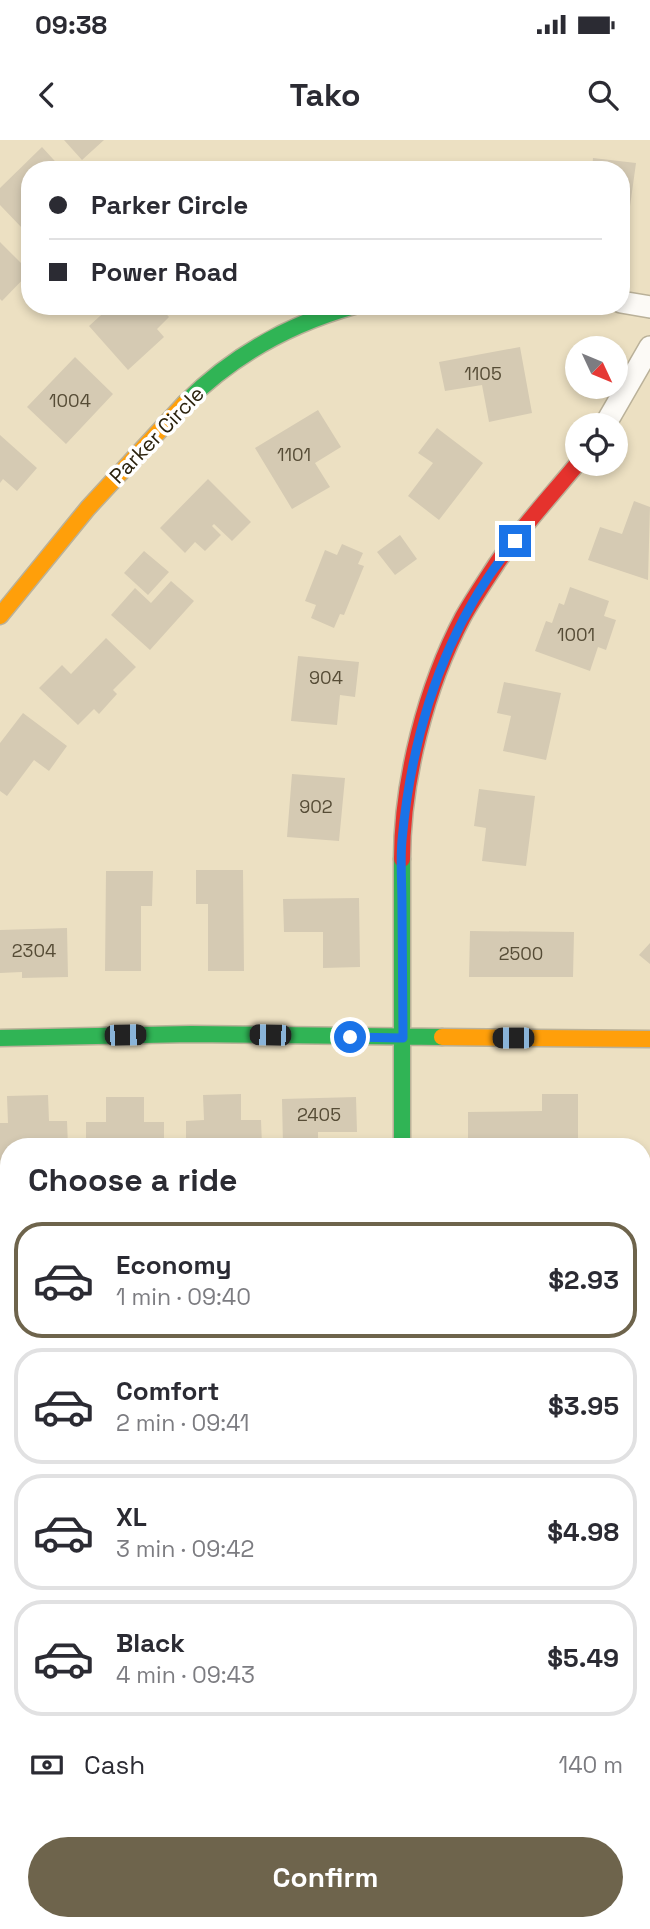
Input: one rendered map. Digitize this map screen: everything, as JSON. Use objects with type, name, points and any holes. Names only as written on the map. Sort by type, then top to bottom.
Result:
[{"type":"street","points":[[630,304],[650,307]]},
{"type":"street","name":"Parker Circle","points":[[0,616],[79,516],[184,403],[238,357],[269,339],[327,315]]},
{"type":"street","points":[[612,413],[650,347]]},
{"type":"street","points":[[402,1138],[402,842],[411,773],[431,691],[463,617],[499,560],[567,476]]},
{"type":"street","points":[[0,1038],[191,1034],[650,1039]]},
{"type":"building","points":[[64,140],[104,140],[82,160]]},
{"type":"building","points":[[42,147],[55,161],[28,161]]},
{"type":"building","points":[[593,158],[619,161],[593,161]]},
{"type":"building","points":[[630,162],[636,163],[630,206]]},
{"type":"building","points":[[21,168],[21,227],[0,205],[0,188]]},
{"type":"building","points":[[0,242],[21,263],[21,281],[2,301]]},
{"type":"building","points":[[101,315],[169,317],[157,329],[164,337],[128,370],[89,326]]},
{"type":"building","points":[[520,347],[532,413],[489,422],[482,385],[445,391],[439,362]]},
{"type":"building","points":[[75,357],[113,394],[66,444],[27,407]]},
{"type":"building","points":[[318,410],[341,447],[315,463],[330,487],[292,509],[255,448]]},
{"type":"building","points":[[437,428],[483,463],[439,520],[408,496],[433,463],[418,453]]},
{"type":"building","points":[[0,435],[37,468],[17,491],[3,479],[0,483]]},
{"type":"building","points":[[208,479],[251,522],[232,541],[214,524],[212,526],[221,535],[205,551],[195,542],[185,553],[160,528]]},
{"type":"building","points":[[634,501],[650,507],[648,580],[588,560],[600,527],[622,534]]},
{"type":"building","points":[[400,535],[417,559],[395,575],[377,552]]},
{"type":"building","points":[[342,544],[363,553],[358,564],[364,566],[344,615],[340,614],[334,628],[311,618],[316,605],[305,601],[325,550],[337,555]]},
{"type":"building","points":[[144,551],[169,572],[148,595],[124,573]]},
{"type":"building","points":[[171,581],[194,601],[150,650],[111,615],[135,588],[151,603]]},
{"type":"building","points":[[570,587],[609,601],[604,616],[616,620],[606,650],[598,647],[590,671],[535,651],[546,621],[552,623],[559,603],[564,605]]},
{"type":"building","points":[[106,638],[136,667],[113,690],[117,694],[99,714],[94,709],[78,725],[39,688],[62,665],[71,674]]},
{"type":"building","points":[[298,656],[359,662],[355,697],[340,695],[337,725],[291,721]]},
{"type":"building","points":[[504,682],[561,693],[546,760],[503,751],[511,716],[497,713]]},
{"type":"building","points":[[23,713],[67,746],[49,771],[34,760],[7,796],[0,791],[0,743]]},
{"type":"building","points":[[292,774],[345,778],[339,841],[287,837]]},
{"type":"building","points":[[479,789],[535,796],[526,866],[482,861],[486,828],[474,826]]},
{"type":"building","points":[[196,870],[243,870],[244,971],[208,971],[208,904],[196,904]]},
{"type":"building","points":[[106,871],[153,871],[152,906],[141,906],[141,971],[105,971]]},
{"type":"building","points":[[359,898],[360,967],[323,968],[323,932],[284,932],[283,899]]},
{"type":"building","points":[[67,928],[68,977],[22,978],[22,972],[0,973],[0,930]]},
{"type":"building","points":[[470,931],[574,932],[573,977],[469,977]]},
{"type":"building","points":[[650,943],[650,964],[639,955]]},
{"type":"building","points":[[241,1094],[241,1120],[261,1120],[262,1138],[186,1138],[186,1121],[204,1120],[203,1095]]},
{"type":"building","points":[[542,1094],[578,1094],[578,1138],[468,1138],[468,1112],[542,1111]]},
{"type":"building","points":[[48,1095],[49,1121],[67,1121],[68,1138],[0,1138],[0,1123],[8,1123],[7,1096]]},
{"type":"building","points":[[106,1097],[144,1097],[144,1122],[164,1122],[164,1138],[86,1138],[86,1122],[106,1122]]},
{"type":"building","points":[[356,1097],[357,1132],[318,1132],[318,1138],[283,1138],[282,1099]]},
{"type":"traffic: fast","points":[[185,403],[242,356],[285,332],[325,315]]},
{"type":"traffic: fast","points":[[402,859],[402,1138]]},
{"type":"traffic: fast","points":[[0,1038],[191,1034],[442,1037]]},
{"type":"traffic: slow","points":[[0,616],[88,508],[185,403]]},
{"type":"traffic: slow","points":[[442,1037],[650,1039]]},
{"type":"traffic: jam","points":[[402,859],[406,798],[412,766],[427,704],[450,644],[467,610],[497,563],[567,476]]},
{"type":"route","points":[[350,1037],[403,1038],[402,842],[411,773],[431,691],[460,623],[499,560],[515,541]]}]
